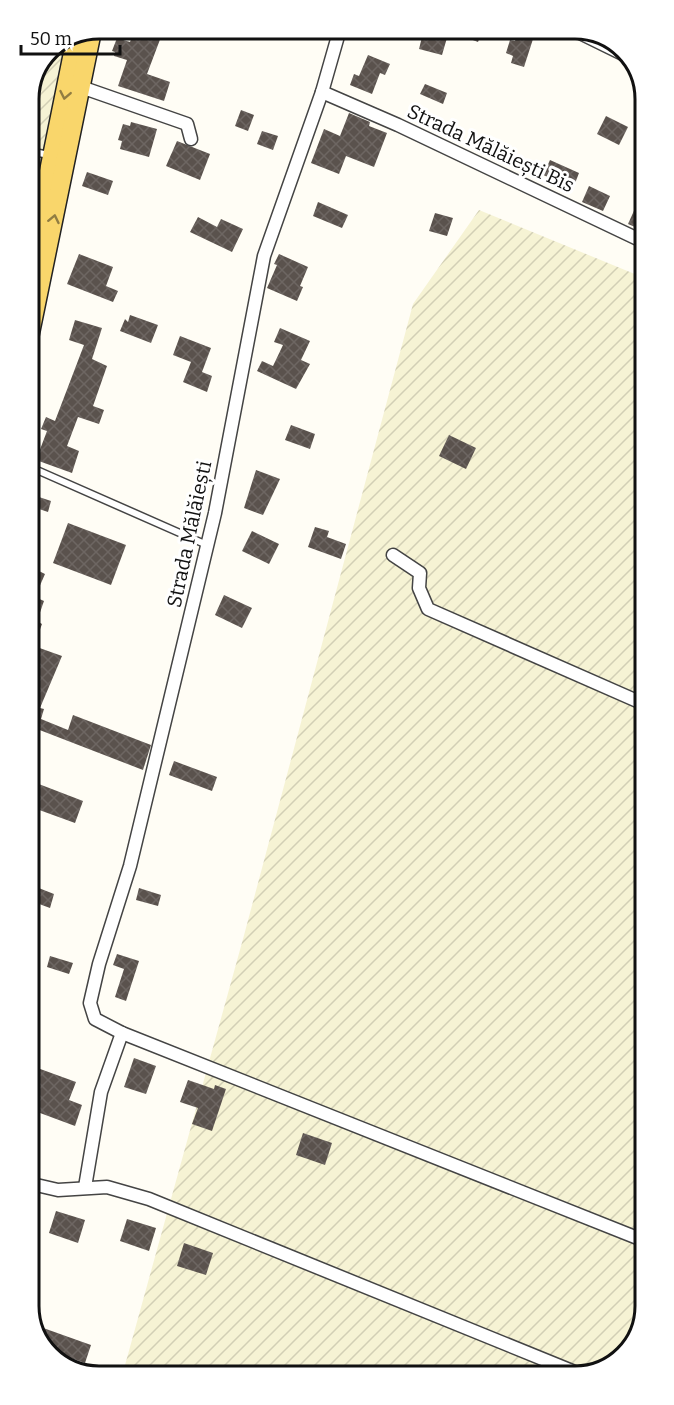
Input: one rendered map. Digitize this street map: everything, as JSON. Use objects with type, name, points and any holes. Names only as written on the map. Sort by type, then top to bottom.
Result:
[{"type":"main road","points":[[39,290],[90,40]]},
{"type":"main road","points":[[39,220],[75,44]]},
{"type":"street","name":"Strada Mălăiești","points":[[337,39],[322,92],[264,256],[207,545],[130,866],[99,964],[90,1003],[95,1019],[122,1033],[635,1237]]},
{"type":"street","points":[[81,87],[187,124],[191,139]]},
{"type":"street","name":"Strada Mălăiești Bis","points":[[322,92],[398,125],[635,238]]},
{"type":"street","points":[[393,555],[420,573],[418,588],[428,609],[635,700]]},
{"type":"street","points":[[85,1186],[100,1092],[122,1033]]},
{"type":"street","points":[[39,1186],[58,1190],[85,1186],[107,1187],[149,1199],[560,1366]]},
{"type":"lane","points":[[39,153],[52,156]]},
{"type":"lane","points":[[39,471],[207,545]]},
{"type":"shaded area","points":[[64,50],[39,171],[41,83],[51,62]]},
{"type":"shaded area","points":[[479,210],[635,274],[635,1306],[632,1326],[623,1343],[609,1356],[595,1363],[575,1366],[125,1366],[243,939],[413,304]]},
{"type":"building","points":[[117,39],[130,42],[131,39],[160,39],[147,74],[170,82],[164,101],[118,86],[127,60],[114,56],[115,52],[112,51]]},
{"type":"building","points":[[422,39],[447,39],[442,55],[419,49]]},
{"type":"building","points":[[516,39],[533,39],[524,67],[511,63],[513,56],[506,53],[510,40],[515,41]]},
{"type":"building","points":[[368,55],[390,64],[385,75],[380,73],[372,94],[350,85],[354,74],[359,76]]},
{"type":"building","points":[[425,84],[447,93],[443,104],[420,94]]},
{"type":"building","points":[[241,110],[254,115],[248,131],[235,126]]},
{"type":"building","points":[[349,113],[370,122],[369,126],[387,133],[374,167],[346,156],[339,174],[311,163],[324,129],[340,136]]},
{"type":"building","points":[[606,116],[628,127],[619,145],[597,134]]},
{"type":"building","points":[[131,122],[157,129],[149,157],[120,149],[122,141],[118,140],[123,124],[130,126]]},
{"type":"building","points":[[262,131],[278,136],[273,150],[257,144]]},
{"type":"building","points":[[489,139],[511,148],[506,159],[484,150]]},
{"type":"building","points":[[177,141],[210,154],[200,180],[166,166]]},
{"type":"building","points":[[550,160],[579,173],[574,186],[567,183],[563,190],[551,184],[553,179],[543,175]]},
{"type":"building","points":[[87,172],[113,181],[108,195],[82,186]]},
{"type":"building","points":[[589,186],[610,196],[603,211],[582,202]]},
{"type":"building","points":[[318,202],[348,215],[342,228],[313,216]]},
{"type":"building","points":[[635,208],[635,227],[628,224]]},
{"type":"building","points":[[435,213],[453,218],[447,236],[429,231]]},
{"type":"building","points":[[198,217],[217,227],[221,219],[243,229],[232,252],[190,232]]},
{"type":"building","points":[[79,254],[113,267],[106,286],[118,291],[113,302],[67,284]]},
{"type":"building","points":[[279,254],[308,267],[297,301],[267,288]]},
{"type":"building","points":[[130,315],[158,325],[151,343],[120,331],[125,319],[128,322]]},
{"type":"building","points":[[75,320],[102,328],[92,359],[107,366],[93,406],[104,410],[99,424],[78,417],[67,446],[79,451],[72,473],[39,461],[39,452],[47,431],[41,429],[46,417],[55,421],[84,345],[69,340]]},
{"type":"building","points":[[280,328],[310,341],[301,360],[310,364],[296,389],[257,371],[262,361],[273,366],[283,345],[274,342]]},
{"type":"building","points":[[180,336],[211,348],[202,372],[212,376],[207,392],[183,382],[191,362],[173,355]]},
{"type":"building","points":[[291,425],[315,434],[310,449],[285,440]]},
{"type":"building","points":[[449,435],[476,448],[466,469],[439,456]]},
{"type":"building","points":[[256,470],[280,479],[263,515],[244,508]]},
{"type":"building","points":[[39,497],[51,501],[48,512],[39,509]]},
{"type":"building","points":[[68,523],[126,545],[111,585],[53,563]]},
{"type":"building","points":[[315,527],[329,531],[327,537],[346,544],[341,559],[308,547]]},
{"type":"building","points":[[252,531],[279,544],[269,564],[242,551]]},
{"type":"building","points":[[39,571],[45,574],[39,588]]},
{"type":"building","points":[[224,595],[252,608],[242,628],[215,615]]},
{"type":"building","points":[[39,599],[44,601],[39,615]]},
{"type":"building","points":[[39,648],[62,656],[40,708],[44,709],[41,719],[68,730],[73,715],[151,745],[143,770],[39,730]]},
{"type":"building","points":[[174,761],[217,777],[212,791],[169,775]]},
{"type":"building","points":[[39,784],[83,801],[75,823],[39,810]]},
{"type":"building","points":[[39,888],[54,894],[50,908],[39,904]]},
{"type":"building","points":[[139,888],[161,895],[158,906],[136,900]]},
{"type":"building","points":[[117,954],[139,961],[126,1001],[115,997],[124,969],[113,965]]},
{"type":"building","points":[[50,956],[73,963],[69,974],[47,967]]},
{"type":"building","points":[[134,1058],[156,1066],[146,1094],[124,1087]]},
{"type":"building","points":[[39,1069],[76,1082],[69,1100],[82,1105],[75,1126],[39,1113]]},
{"type":"building","points":[[188,1080],[214,1089],[215,1085],[226,1089],[212,1131],[192,1124],[198,1108],[180,1102]]},
{"type":"building","points":[[303,1133],[332,1143],[325,1165],[296,1155]]},
{"type":"building","points":[[56,1211],[85,1220],[78,1243],[49,1233]]},
{"type":"building","points":[[127,1219],[156,1228],[149,1251],[120,1241]]},
{"type":"building","points":[[184,1243],[213,1253],[206,1275],[177,1266]]},
{"type":"building","points":[[43,1328],[91,1345],[85,1363],[67,1357],[56,1349]]}]
